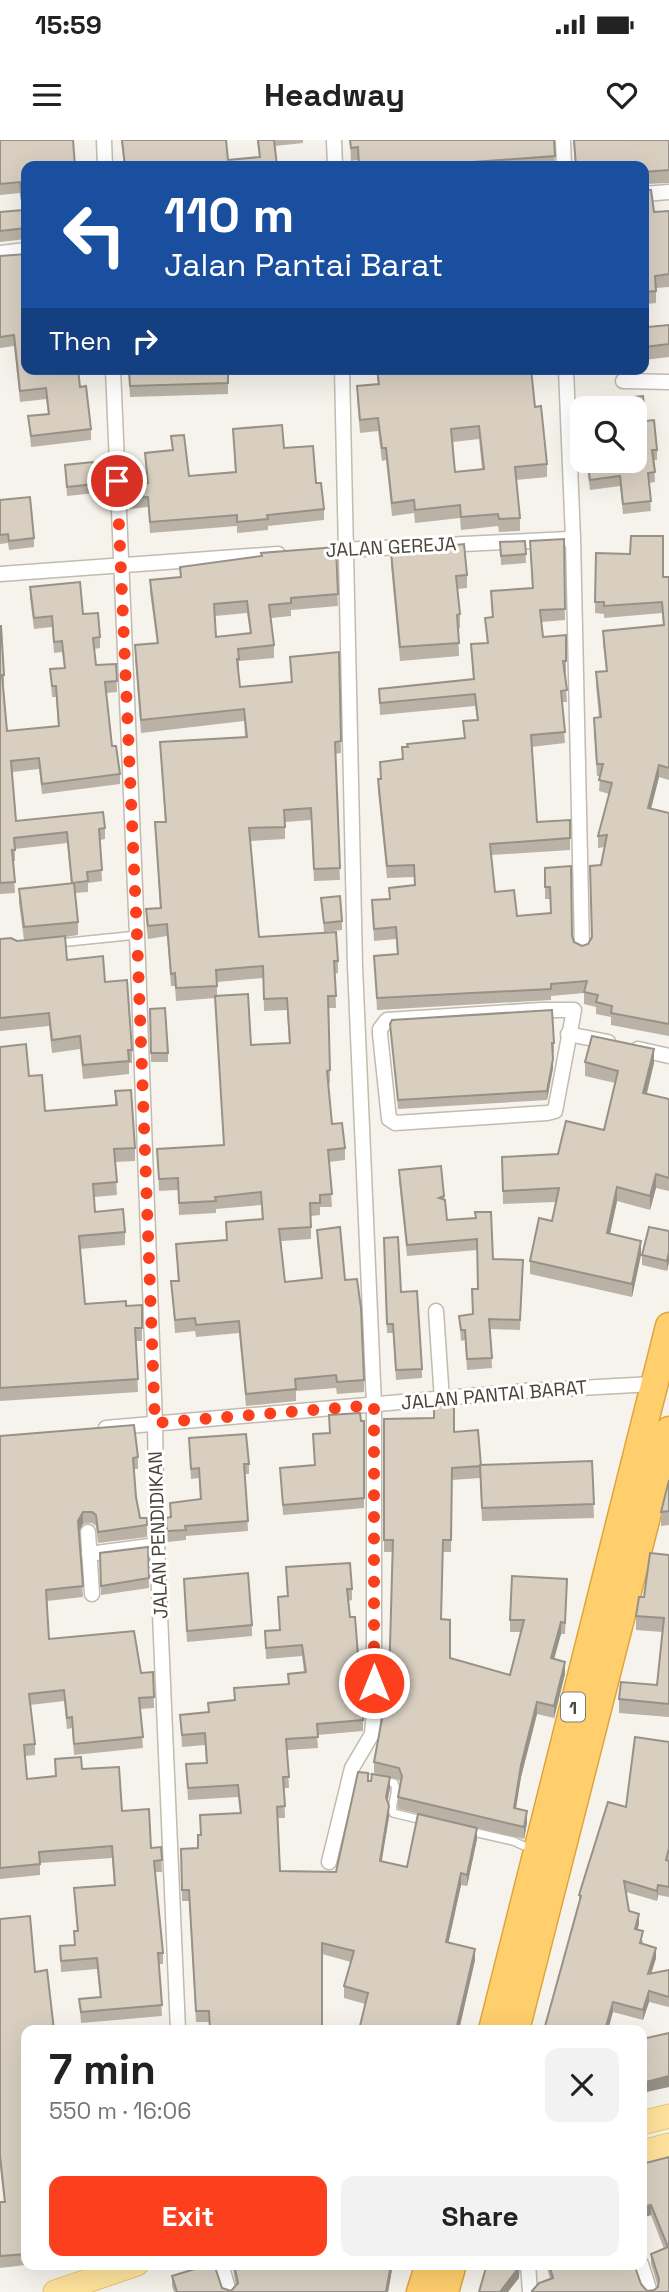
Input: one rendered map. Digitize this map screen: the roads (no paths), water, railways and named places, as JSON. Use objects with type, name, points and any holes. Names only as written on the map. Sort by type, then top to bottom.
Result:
[{"type":"highway","name":"1","points":[[517,2025],[642,1481],[653,1384],[669,1326]]},
{"type":"highway","name":"1","points":[[493,2025],[537,1852],[642,1481],[669,1430]]},
{"type":"highway","points":[[420,2292],[427,2270]]},
{"type":"highway","points":[[445,2292],[451,2270]]},
{"type":"main road","points":[[647,2122],[669,2116]]},
{"type":"main road","points":[[647,2151],[669,2145]]},
{"type":"main road","points":[[55,2292],[119,2270]]},
{"type":"street","points":[[104,140],[105,161]]},
{"type":"street","points":[[334,140],[335,161]]},
{"type":"street","points":[[563,140],[564,161]]},
{"type":"street","points":[[649,194],[669,192]]},
{"type":"street","points":[[0,253],[21,251]]},
{"type":"street","name":"JALAN PENDIDIKAN","points":[[113,375],[178,2025]]},
{"type":"street","points":[[330,1862],[352,1768],[372,1734],[374,1710],[374,1405],[355,966],[342,375]]},
{"type":"street","points":[[566,375],[573,538],[582,948]]},
{"type":"street","points":[[623,381],[669,382]]},
{"type":"street","name":"JALAN GEREJA","points":[[320,551],[573,538]]},
{"type":"street","points":[[0,574],[293,553]]},
{"type":"street","points":[[574,1010],[568,1034],[557,1106],[551,1113],[395,1123],[387,1115],[380,1029],[387,1020],[574,1010]]},
{"type":"street","points":[[568,1034],[669,1056]]},
{"type":"street","points":[[436,1311],[442,1400]]},
{"type":"street","name":"JALAN PANTAI BARAT","points":[[90,1429],[526,1391],[653,1384]]},
{"type":"street","points":[[88,1532],[92,1594]]},
{"type":"street","points":[[89,1554],[157,1545]]},
{"type":"street","points":[[223,2270],[229,2292]]},
{"type":"street","points":[[528,2270],[530,2292]]},
{"type":"street","points":[[643,2270],[650,2292]]},
{"type":"lane","points":[[57,943],[137,935]]},
{"type":"lane","points":[[343,1806],[352,1776],[394,1783],[396,1787],[391,1809],[393,1813],[434,1823]]},
{"type":"lane","points":[[460,1829],[513,1841],[537,1852]]}]
